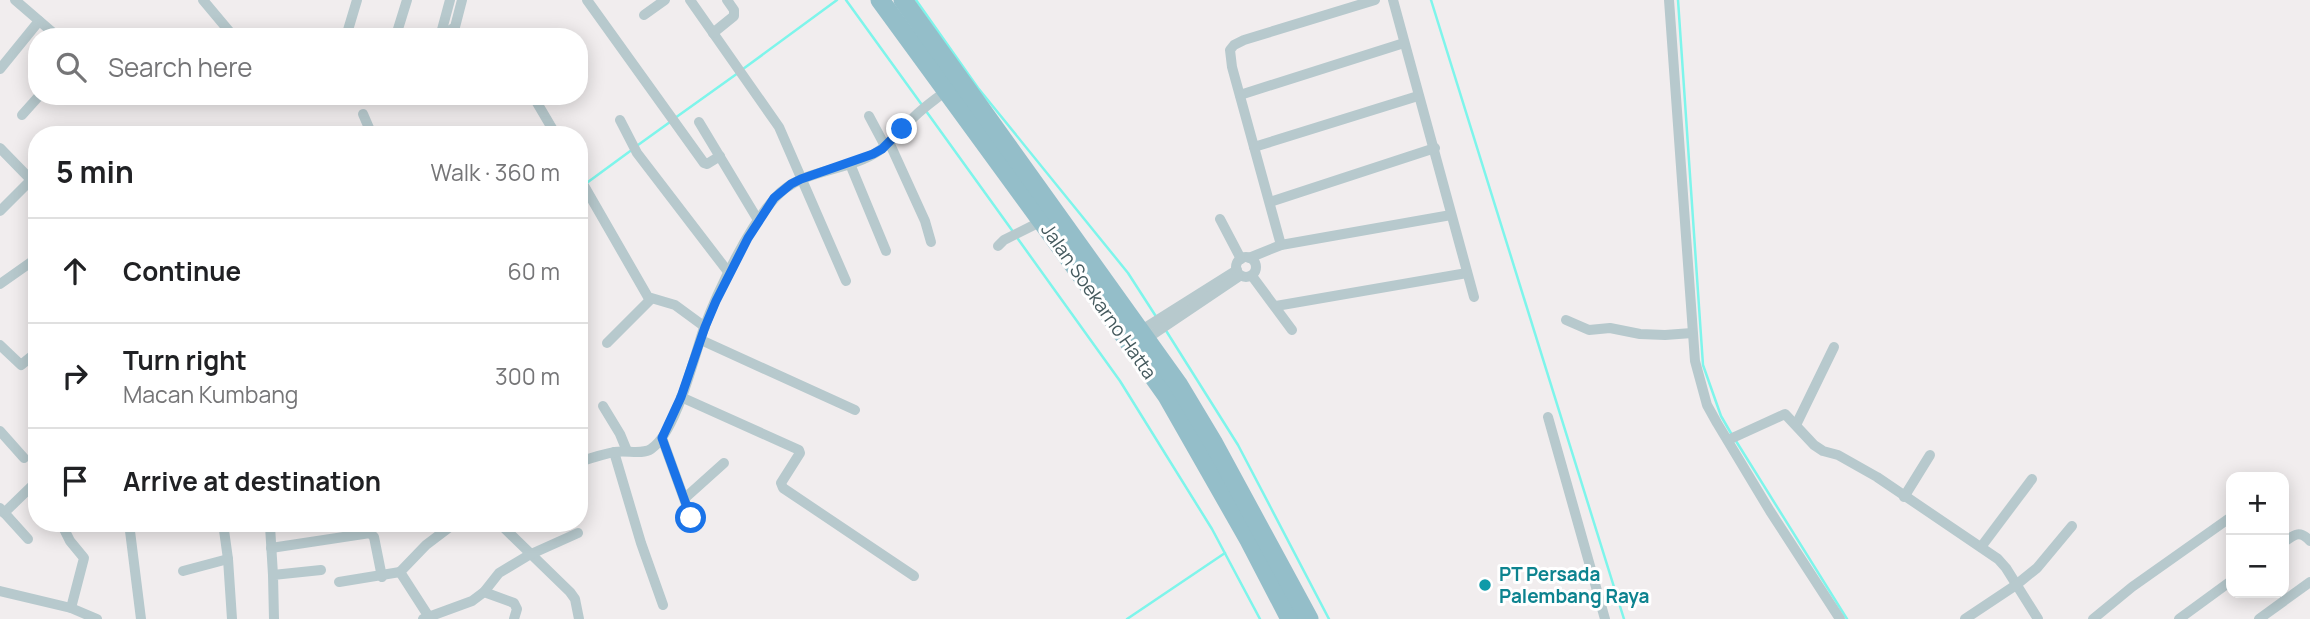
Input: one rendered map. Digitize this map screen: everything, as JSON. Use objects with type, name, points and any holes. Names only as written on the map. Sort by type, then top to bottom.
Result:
[{"type":"highway","name":"Jalan Soekarno Hatta","points":[[880,0],[1042,221],[1220,472],[1309,619]]},
{"type":"highway","name":"Jalan Soekarno Hatta","points":[[903,0],[1147,332],[1178,384],[1290,619]]},
{"type":"street","points":[[15,0],[47,28]]},
{"type":"street","points":[[204,0],[227,28]]},
{"type":"street","points":[[349,28],[357,0]]},
{"type":"street","points":[[398,28],[407,0]]},
{"type":"street","points":[[442,28],[450,0]]},
{"type":"street","points":[[454,28],[462,0]]},
{"type":"street","points":[[587,0],[704,163],[708,164],[720,156]]},
{"type":"street","points":[[645,15],[665,0]]},
{"type":"street","points":[[690,0],[779,127],[846,281]]},
{"type":"street","points":[[713,33],[734,16],[734,10],[727,0]]},
{"type":"street","points":[[1281,245],[1230,50],[1234,45],[1375,0]]},
{"type":"street","points":[[1393,0],[1474,297]]},
{"type":"street","points":[[1669,0],[1692,333],[1695,361],[1707,405],[1770,511],[1840,619]]},
{"type":"street","points":[[33,28],[39,21]]},
{"type":"street","points":[[0,69],[28,35]]},
{"type":"street","points":[[1240,95],[1404,43]]},
{"type":"street","points":[[588,459],[614,452],[650,450],[662,438],[681,397],[705,327],[729,273],[758,220],[774,198],[801,179],[873,154],[887,144],[917,113],[947,90]]},
{"type":"street","points":[[1254,147],[1418,96]]},
{"type":"street","points":[[22,115],[31,105]]},
{"type":"street","points":[[538,105],[551,126]]},
{"type":"street","points":[[363,114],[368,126]]},
{"type":"street","points":[[869,116],[887,144],[925,221],[931,242]]},
{"type":"street","points":[[620,120],[625,125],[635,150],[729,273]]},
{"type":"street","points":[[699,122],[758,220]]},
{"type":"street","points":[[0,148],[28,177]]},
{"type":"street","points":[[1270,202],[1435,148]]},
{"type":"street","points":[[850,164],[886,251]]},
{"type":"street","points":[[0,211],[28,188]]},
{"type":"street","points":[[588,192],[636,280],[650,299],[675,305],[705,327]]},
{"type":"street","points":[[1292,330],[1276,306],[1237,265],[1245,258],[1281,245],[1451,215]]},
{"type":"street","points":[[1147,332],[1256,266],[1254,260],[1245,258],[1220,219]]},
{"type":"street","points":[[998,246],[1042,221]]},
{"type":"street","points":[[0,284],[28,264]]},
{"type":"street","points":[[1276,306],[1466,273]]},
{"type":"street","points":[[607,343],[650,299]]},
{"type":"street","points":[[1566,320],[1589,330],[1610,328],[1640,334],[1665,335],[1692,333]]},
{"type":"street","points":[[701,340],[855,410]]},
{"type":"street","points":[[0,345],[21,365],[28,359]]},
{"type":"street","points":[[1796,425],[1834,347]]},
{"type":"street","points":[[681,397],[799,450],[800,453],[781,483],[783,488],[914,576]]},
{"type":"street","points":[[603,406],[620,434],[626,451]]},
{"type":"street","points":[[1729,439],[1785,414],[1814,445],[1853,463],[1998,559],[2039,619]]},
{"type":"street","points":[[1548,417],[1605,619]]},
{"type":"street","points":[[0,431],[24,458]]},
{"type":"street","points":[[662,438],[691,518]]},
{"type":"street","points":[[614,452],[641,543],[663,604]]},
{"type":"street","points":[[1904,497],[1930,455]]},
{"type":"street","points":[[685,498],[724,463]]},
{"type":"street","points":[[1981,547],[2032,479]]},
{"type":"street","points":[[28,488],[2,510],[28,539]]},
{"type":"street","points":[[2094,619],[2132,587],[2226,521]]},
{"type":"street","points":[[1965,619],[2016,584],[2050,555],[2072,526]]},
{"type":"street","points":[[66,532],[84,558],[71,608]]},
{"type":"street","points":[[131,532],[141,619]]},
{"type":"street","points":[[224,532],[232,619]]},
{"type":"street","points":[[270,532],[274,619]]},
{"type":"street","points":[[339,582],[400,572],[426,545],[443,532]]},
{"type":"street","points":[[507,532],[570,592],[575,599],[579,619]]},
{"type":"street","points":[[271,548],[370,533],[374,537],[382,577]]},
{"type":"street","points":[[400,572],[426,618],[449,615],[484,592],[499,573],[529,555],[578,533]]},
{"type":"street","points":[[2289,539],[2301,533],[2310,541]]},
{"type":"street","points":[[183,571],[228,559]]},
{"type":"street","points":[[273,575],[321,570]]},
{"type":"street","points":[[2259,619],[2310,582]]},
{"type":"street","points":[[2179,619],[2226,584]]},
{"type":"street","points":[[0,591],[71,608],[97,619]]},
{"type":"street","points":[[484,592],[514,603],[517,609],[514,619]]},
{"type":"waterway","points":[[743,69],[837,0]]},
{"type":"waterway","points":[[846,0],[922,105]]},
{"type":"waterway","points":[[916,0],[978,88],[1128,273],[1157,318]]},
{"type":"waterway","points":[[1431,0],[1624,619]]},
{"type":"waterway","points":[[1678,0],[1703,365],[1721,416],[1732,435]]},
{"type":"waterway","points":[[675,118],[738,73]]},
{"type":"waterway","points":[[926,111],[1014,233]]},
{"type":"waterway","points":[[638,145],[670,122]]},
{"type":"waterway","points":[[588,182],[633,149]]},
{"type":"waterway","points":[[1018,239],[1120,381],[1212,529],[1260,619]]},
{"type":"waterway","points":[[1165,329],[1238,445],[1329,619]]},
{"type":"waterway","points":[[1736,441],[1847,619]]},
{"type":"waterway","points":[[1127,619],[1225,553]]},
{"type":"place","name":"PT Persada Palembang Raya","points":[[1485,585]]},
{"type":"route","points":[[691,518],[662,438],[681,397],[705,327],[729,273],[758,220],[784,189],[801,179],[873,154],[902,129]]}]
